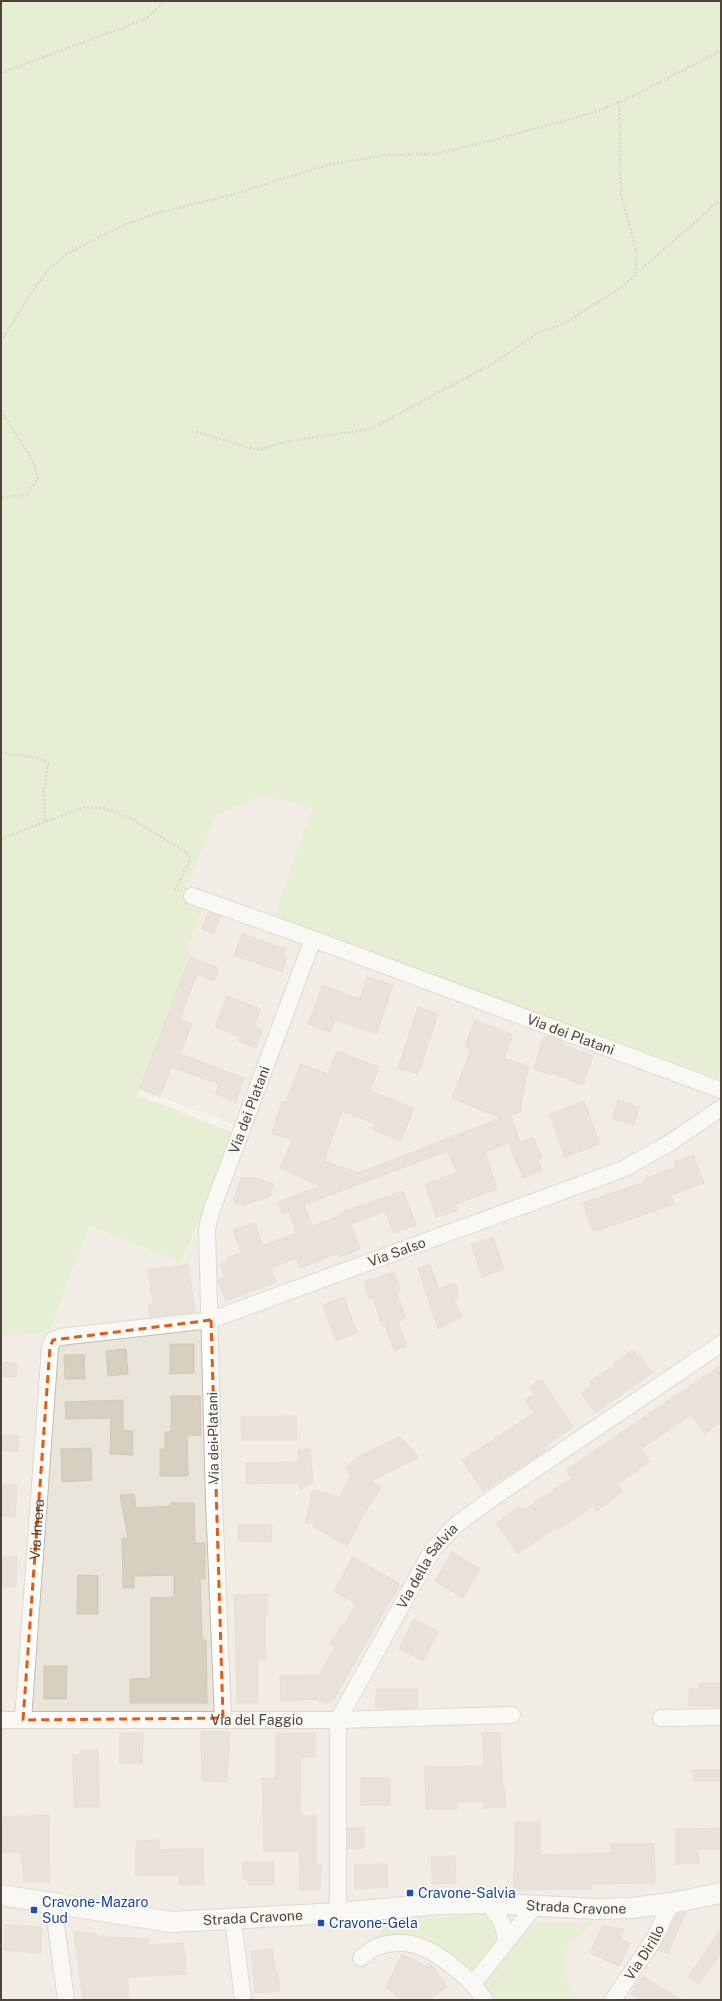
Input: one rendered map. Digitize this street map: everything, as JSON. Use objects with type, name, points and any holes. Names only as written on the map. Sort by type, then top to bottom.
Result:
[{"type":"street","points":[[192,896],[313,939]]},
{"type":"street","name":"Via dei Platani","points":[[223,1718],[214,1500],[211,1320],[207,1228],[211,1212],[313,939],[721,1090]]},
{"type":"street","name":"Via Salso","points":[[54,1340],[60,1337],[211,1320],[623,1169],[651,1154],[721,1108]]},
{"type":"street","name":"Via Imera","points":[[23,1720],[50,1347],[54,1340]]},
{"type":"street","name":"Via della Salvia","points":[[338,1913],[338,1720],[433,1549],[457,1524],[494,1497],[721,1344]]},
{"type":"street","name":"Via del Faggio","points":[[1,1720],[223,1718],[338,1720],[512,1715]]},
{"type":"street","points":[[661,1718],[721,1717]]},
{"type":"street","name":"Strada Cravone","points":[[1,1895],[171,1922],[233,1920],[338,1913],[439,1904],[487,1903],[597,1909],[632,1908],[671,1903],[721,1893]]},
{"type":"street","points":[[53,1903],[66,2000]]},
{"type":"street","points":[[487,1903],[502,1921],[506,1938],[505,1944]]},
{"type":"street","name":"Via Dirillo","points":[[614,2000],[653,1941],[671,1903]]},
{"type":"street","points":[[473,1984],[535,1906]]},
{"type":"street","points":[[233,1920],[243,2000]]},
{"type":"street","points":[[361,1958],[376,1947],[396,1944],[415,1946],[432,1951],[445,1959],[473,1984],[485,2000]]},
{"type":"path","points":[[1,73],[146,19],[165,1]]},
{"type":"path","points":[[1,341],[30,295],[49,269],[68,253],[124,225],[157,213],[228,196],[327,165],[387,155],[433,154],[486,142],[592,113],[631,97],[721,50]]},
{"type":"path","points":[[619,101],[621,194],[637,254],[635,274]]},
{"type":"path","points":[[196,432],[258,450],[285,442],[370,430],[494,363],[536,334],[564,323],[619,289],[721,199]]},
{"type":"path","points":[[1,412],[33,461],[38,478],[27,494],[1,498]]},
{"type":"path","points":[[1,753],[38,758],[48,764],[44,792],[45,822]]},
{"type":"path","points":[[1,839],[84,808],[103,808],[128,817],[186,852],[191,859],[175,889],[192,896]]},
{"type":"highlighted area","points":[[211,1320],[223,1718],[23,1720],[50,1347],[53,1340]]},
{"type":"shaded area","points":[[263,795],[312,806],[273,919],[721,1079],[721,2000],[1,2000],[1,1336],[49,1332],[89,1226],[183,1263],[237,1126],[140,1089],[190,957],[190,954],[186,952],[202,907],[182,898],[216,816]]},
{"type":"green space","points":[[1,1],[721,1],[721,1079],[273,919],[312,807],[263,795],[216,816],[182,898],[203,906],[186,952],[190,953],[190,957],[138,1095],[234,1133],[182,1263],[89,1226],[49,1332],[1,1336]]},
{"type":"green space","points":[[487,1913],[496,1925],[500,1943],[474,1975],[448,1951],[432,1944],[375,1941],[387,1923]]},
{"type":"green space","points":[[535,1922],[593,1924],[571,1942],[564,1957],[564,1973],[567,1981],[576,1995],[582,2000],[496,2000],[483,1985]]},
{"type":"building","points":[[208,912],[221,916],[214,934],[202,929]]},
{"type":"building","points":[[242,934],[285,949],[283,955],[287,957],[282,972],[234,955]]},
{"type":"building","points":[[190,957],[219,968],[214,981],[197,974],[180,1019],[192,1024],[180,1054],[244,1078],[236,1102],[215,1094],[219,1084],[172,1067],[160,1097],[140,1089]]},
{"type":"building","points":[[367,977],[393,985],[377,1034],[335,1020],[330,1032],[308,1024],[323,985],[360,999]]},
{"type":"building","points":[[227,996],[261,1009],[254,1026],[263,1030],[256,1048],[238,1041],[239,1036],[215,1027]]},
{"type":"building","points":[[418,1007],[438,1014],[418,1074],[398,1068]]},
{"type":"building","points":[[475,1020],[513,1035],[504,1058],[528,1066],[521,1106],[522,1111],[511,1115],[520,1142],[533,1137],[542,1158],[538,1160],[542,1170],[523,1178],[509,1143],[485,1152],[497,1189],[456,1204],[458,1210],[436,1217],[425,1184],[457,1173],[448,1151],[304,1205],[312,1226],[344,1214],[343,1212],[403,1191],[416,1225],[393,1233],[385,1211],[351,1224],[360,1249],[340,1257],[339,1253],[300,1268],[296,1258],[271,1268],[276,1282],[226,1301],[218,1280],[225,1278],[220,1264],[228,1261],[227,1258],[241,1253],[233,1230],[255,1223],[263,1246],[296,1233],[289,1211],[283,1214],[278,1202],[321,1186],[280,1168],[293,1140],[272,1133],[282,1101],[286,1103],[300,1064],[328,1074],[337,1051],[379,1067],[370,1091],[414,1108],[401,1141],[373,1130],[376,1124],[342,1111],[324,1161],[358,1173],[501,1118],[452,1098],[471,1049],[465,1046]]},
{"type":"building","points":[[547,1036],[562,1041],[561,1044],[593,1056],[583,1085],[552,1073],[551,1075],[534,1069],[542,1040]]},
{"type":"building","points":[[618,1100],[639,1107],[634,1125],[612,1118]]},
{"type":"building","points":[[584,1101],[600,1144],[565,1157],[550,1114]]},
{"type":"building","points":[[693,1155],[704,1183],[671,1195],[674,1204],[593,1232],[583,1203],[645,1182],[644,1179],[676,1167],[674,1162]]},
{"type":"building","points":[[241,1178],[255,1178],[274,1184],[270,1196],[244,1205],[233,1202]]},
{"type":"building","points":[[493,1237],[504,1269],[482,1277],[471,1244]]},
{"type":"building","points":[[188,1264],[195,1312],[150,1317],[148,1305],[153,1304],[148,1270]]},
{"type":"building","points":[[430,1264],[439,1289],[455,1283],[459,1297],[453,1299],[462,1317],[438,1329],[418,1268]]},
{"type":"building","points":[[394,1272],[400,1290],[396,1291],[406,1318],[398,1321],[407,1346],[394,1351],[385,1325],[382,1326],[373,1298],[369,1299],[364,1282]]},
{"type":"building","points":[[344,1297],[357,1333],[336,1341],[323,1305]]},
{"type":"building","points":[[170,1344],[194,1344],[194,1373],[170,1374]]},
{"type":"building","points":[[126,1349],[128,1374],[108,1376],[106,1351]]},
{"type":"building","points":[[633,1350],[637,1356],[639,1354],[652,1373],[595,1413],[581,1393],[592,1385],[589,1382],[615,1365],[614,1363]]},
{"type":"building","points":[[64,1355],[84,1355],[85,1379],[65,1379]]},
{"type":"building","points":[[4,1362],[17,1363],[16,1377],[3,1376]]},
{"type":"building","points":[[721,1365],[721,1422],[705,1434],[691,1415],[641,1449],[650,1462],[617,1484],[623,1492],[596,1511],[593,1506],[558,1530],[556,1527],[518,1554],[496,1523],[519,1507],[522,1511],[572,1478],[566,1470]]},
{"type":"building","points":[[541,1379],[573,1427],[544,1447],[546,1450],[483,1491],[462,1460],[534,1413],[525,1400],[534,1394],[529,1387]]},
{"type":"building","points":[[171,1396],[200,1396],[201,1435],[187,1436],[188,1476],[160,1476],[160,1449],[165,1449],[165,1432],[171,1432]]},
{"type":"building","points":[[123,1400],[123,1430],[133,1431],[133,1455],[110,1454],[111,1418],[66,1419],[65,1402]]},
{"type":"building","points":[[296,1416],[297,1440],[242,1440],[241,1417]]},
{"type":"building","points":[[1,1435],[19,1436],[18,1452],[1,1450]]},
{"type":"building","points":[[400,1437],[419,1457],[370,1481],[381,1488],[364,1513],[347,1546],[314,1527],[314,1522],[306,1523],[312,1490],[339,1497],[351,1476],[345,1468],[359,1456]]},
{"type":"building","points":[[91,1448],[92,1480],[62,1482],[61,1449]]},
{"type":"building","points":[[310,1449],[313,1483],[300,1490],[300,1483],[246,1484],[246,1463],[299,1462],[298,1450]]},
{"type":"building","points":[[1,1484],[17,1485],[15,1517],[1,1516]]},
{"type":"building","points":[[134,1494],[136,1508],[171,1506],[171,1503],[194,1503],[195,1543],[205,1543],[205,1579],[200,1579],[202,1640],[206,1640],[207,1703],[130,1703],[130,1679],[151,1678],[151,1598],[174,1597],[174,1575],[134,1576],[134,1588],[123,1588],[122,1538],[128,1538],[120,1495]]},
{"type":"building","points":[[238,1525],[272,1525],[271,1542],[238,1541]]},
{"type":"building","points":[[452,1552],[480,1569],[463,1598],[435,1581]]},
{"type":"building","points":[[1,1556],[17,1557],[16,1587],[1,1586]]},
{"type":"building","points":[[353,1557],[400,1584],[334,1699],[328,1703],[319,1702],[318,1699],[281,1701],[280,1676],[319,1675],[335,1647],[330,1644],[343,1623],[345,1624],[356,1604],[334,1591]]},
{"type":"building","points":[[78,1575],[98,1576],[98,1614],[77,1614]]},
{"type":"building","points":[[267,1594],[267,1616],[265,1616],[266,1660],[258,1660],[258,1703],[237,1703],[234,1595]]},
{"type":"building","points":[[414,1619],[438,1632],[423,1661],[399,1649]]},
{"type":"building","points":[[44,1666],[67,1666],[66,1699],[44,1699]]},
{"type":"building","points":[[700,1683],[721,1683],[721,1706],[689,1706],[689,1689],[700,1689]]},
{"type":"building","points":[[376,1689],[417,1689],[417,1708],[376,1709]]},
{"type":"building","points":[[201,1731],[230,1732],[227,1782],[202,1781]]},
{"type":"building","points":[[500,1732],[503,1788],[505,1788],[506,1807],[484,1808],[484,1802],[457,1802],[457,1809],[426,1809],[425,1767],[484,1766],[482,1733]]},
{"type":"building","points":[[120,1733],[143,1733],[142,1763],[120,1763]]},
{"type":"building","points":[[315,1733],[315,1757],[301,1757],[300,1816],[316,1816],[316,1865],[321,1865],[320,1890],[299,1890],[300,1851],[264,1851],[262,1778],[276,1779],[276,1734]]},
{"type":"building","points":[[80,1750],[98,1750],[99,1807],[74,1807],[73,1755],[80,1755]]},
{"type":"building","points":[[693,1770],[721,1770],[721,1781],[693,1781]]},
{"type":"building","points":[[361,1778],[390,1778],[390,1805],[361,1805]]},
{"type":"building","points":[[49,1815],[50,1882],[24,1882],[21,1852],[1,1852],[1,1817]]},
{"type":"building","points":[[515,1822],[540,1822],[540,1855],[611,1853],[611,1844],[654,1844],[655,1883],[591,1884],[591,1889],[514,1890]]},
{"type":"building","points":[[348,1828],[364,1828],[364,1848],[348,1849]]},
{"type":"building","points":[[721,1828],[721,1849],[698,1849],[699,1863],[676,1864],[676,1829]]},
{"type":"building","points":[[159,1840],[159,1850],[203,1848],[204,1884],[180,1885],[180,1875],[136,1875],[136,1841]]},
{"type":"building","points":[[455,1856],[456,1883],[432,1884],[431,1857]]},
{"type":"building","points":[[243,1862],[274,1862],[274,1885],[248,1885],[248,1879],[243,1879]]},
{"type":"building","points":[[387,1864],[388,1887],[355,1889],[355,1865]]},
{"type":"building","points":[[686,1912],[668,1954],[658,1950],[676,1915]]},
{"type":"building","points":[[5,1925],[42,1927],[41,1953],[4,1950]]},
{"type":"building","points":[[602,1926],[624,1929],[620,1938],[630,1943],[619,1966],[590,1953]]},
{"type":"building","points":[[721,1929],[721,1953],[699,1984],[688,1977]]},
{"type":"building","points":[[74,1932],[97,1934],[98,1937],[148,1940],[149,1945],[183,1943],[187,1974],[128,1977],[128,2000],[83,2000]]},
{"type":"building","points":[[273,1949],[275,1971],[278,1970],[280,1991],[255,1993],[251,1951]]},
{"type":"building","points":[[402,1954],[426,1966],[430,1963],[447,1986],[429,2000],[400,2000],[386,1987]]},
{"type":"building","points":[[642,1976],[682,2000],[642,2000],[631,1994]]},
{"type":"place","name":"Cravone-Salvia","points":[[410,1893]]},
{"type":"place","name":"Cravone-Mazaro Sud","points":[[34,1910]]},
{"type":"place","name":"Cravone-Gela","points":[[321,1923]]}]
